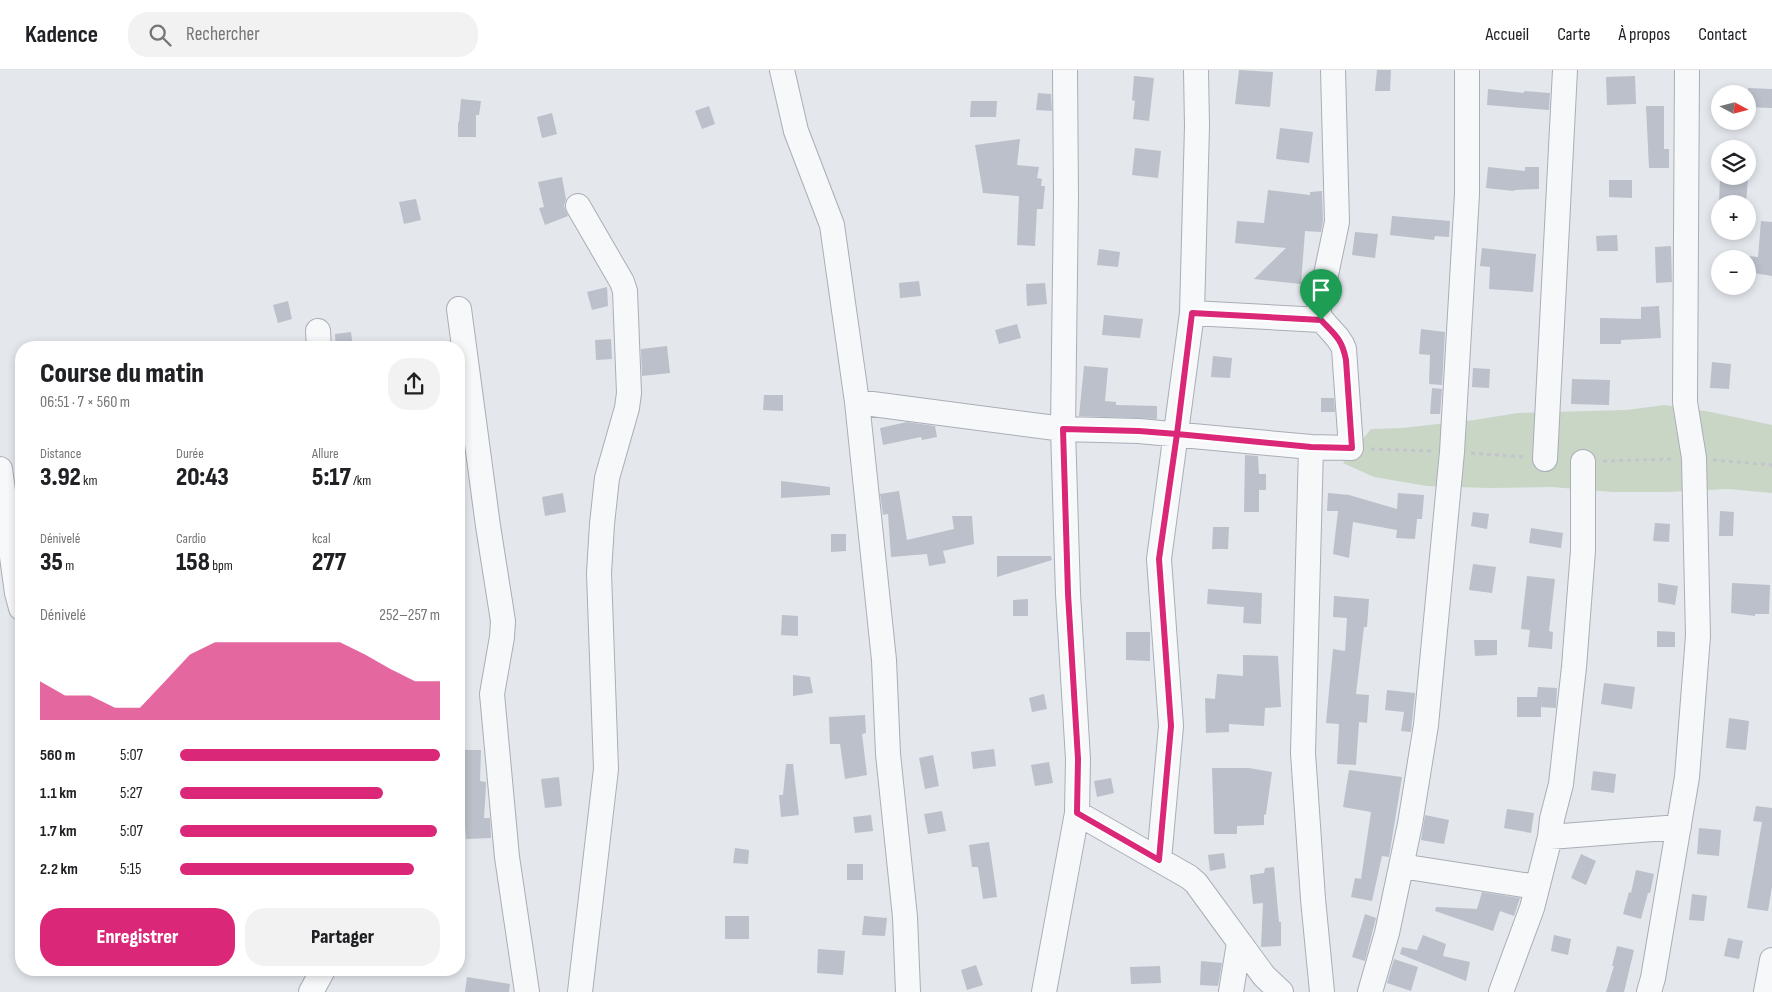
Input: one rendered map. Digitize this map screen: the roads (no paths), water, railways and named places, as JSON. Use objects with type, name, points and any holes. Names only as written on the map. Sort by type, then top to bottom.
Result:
[{"type":"street","points":[[782,70],[796,130],[832,225],[857,402],[884,660],[888,754],[906,917],[908,992]]},
{"type":"street","points":[[1044,992],[1077,813],[1078,759],[1068,594],[1063,429],[1066,196],[1065,70]]},
{"type":"street","points":[[1159,860],[1171,726],[1159,559],[1192,313],[1197,126],[1196,70]]},
{"type":"street","points":[[857,402],[1063,429],[1139,431],[1311,447],[1352,448],[1344,349],[1341,341],[1321,320],[1318,313],[1337,222],[1333,70]]},
{"type":"street","points":[[1370,992],[1387,933],[1410,824],[1426,725],[1452,452],[1467,194],[1467,70]]},
{"type":"street","points":[[1545,459],[1565,70]]},
{"type":"street","points":[[1649,992],[1653,978],[1687,777],[1698,636],[1694,458],[1685,402],[1687,70]]},
{"type":"street","points":[[578,206],[622,282],[625,291],[629,393],[627,408],[607,478],[602,524],[599,582],[606,769],[580,992]]},
{"type":"street","points":[[459,309],[463,341]]},
{"type":"street","points":[[1192,313],[1321,320]]},
{"type":"street","points":[[465,354],[503,621],[492,694],[507,857],[527,992]]},
{"type":"street","points":[[1311,447],[1303,753],[1313,899],[1322,992]]},
{"type":"street","points":[[1501,992],[1532,908],[1561,784],[1575,658],[1583,550],[1583,462]]},
{"type":"street","points":[[0,469],[15,578]]},
{"type":"street","points":[[1077,813],[1196,883],[1264,976],[1281,992]]},
{"type":"street","points":[[1550,837],[1679,827]]},
{"type":"street","points":[[1401,866],[1537,887]]},
{"type":"street","points":[[1231,992],[1239,943]]},
{"type":"street","points":[[1766,992],[1772,960]]},
{"type":"street","points":[[311,992],[320,976]]}]
